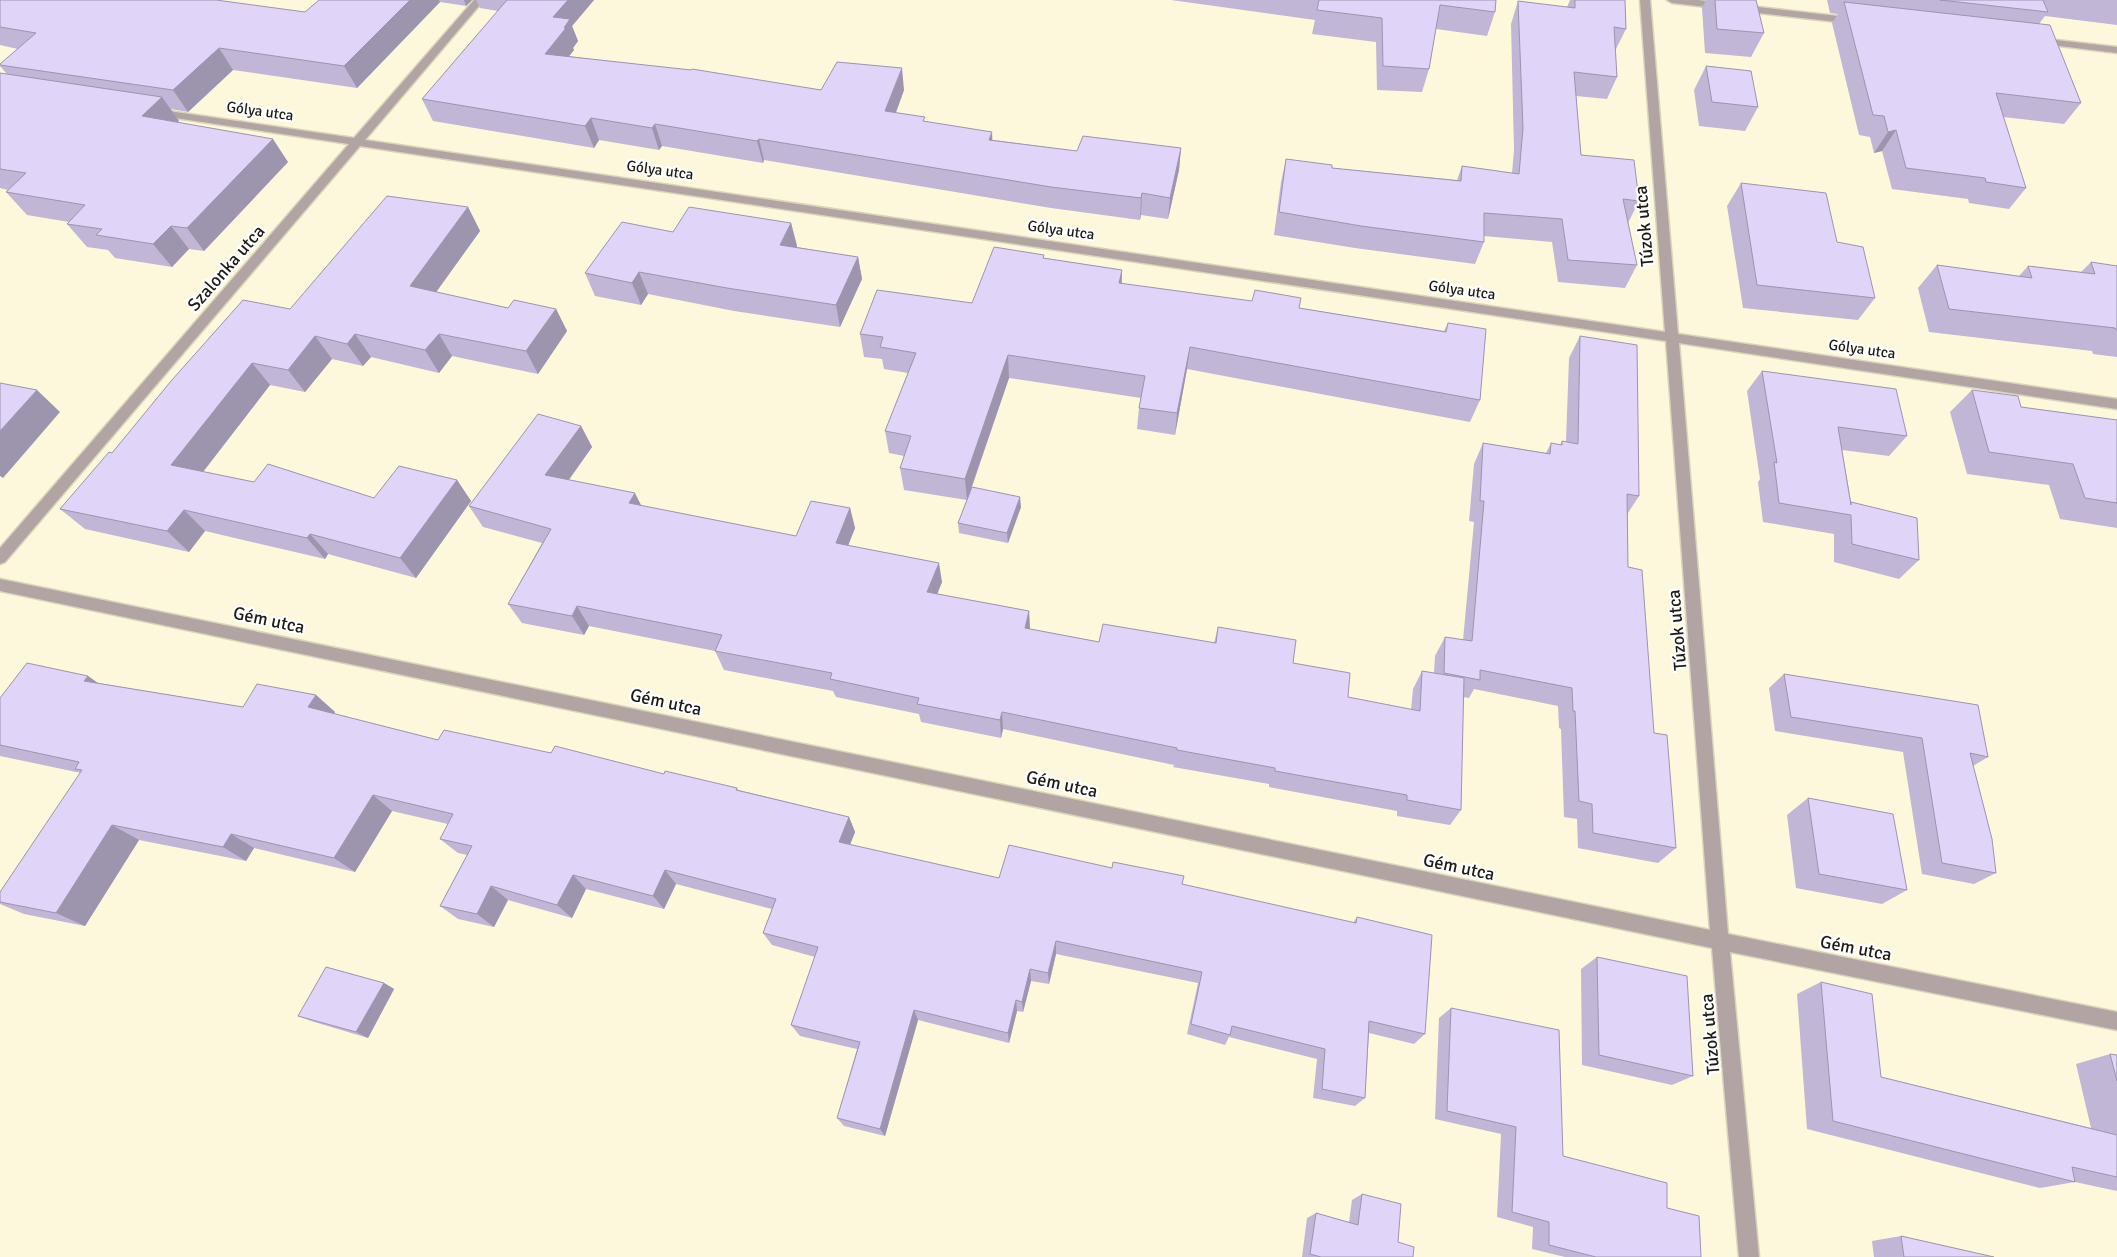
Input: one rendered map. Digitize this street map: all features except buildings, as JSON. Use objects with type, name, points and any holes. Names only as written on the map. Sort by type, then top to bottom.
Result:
[{"type":"street","name":"Szalonka utca","points":[[0,558],[479,0]]},
{"type":"street","name":"Túzok utca","points":[[1645,0],[1720,941],[1748,1257]]},
{"type":"street","points":[[1672,0],[1870,22]]},
{"type":"street","points":[[2028,40],[2117,50]]},
{"type":"street","name":"Gólya utca","points":[[145,110],[2117,404]]},
{"type":"street","name":"Gém utca","points":[[0,585],[1720,941],[2117,1021]]}]
